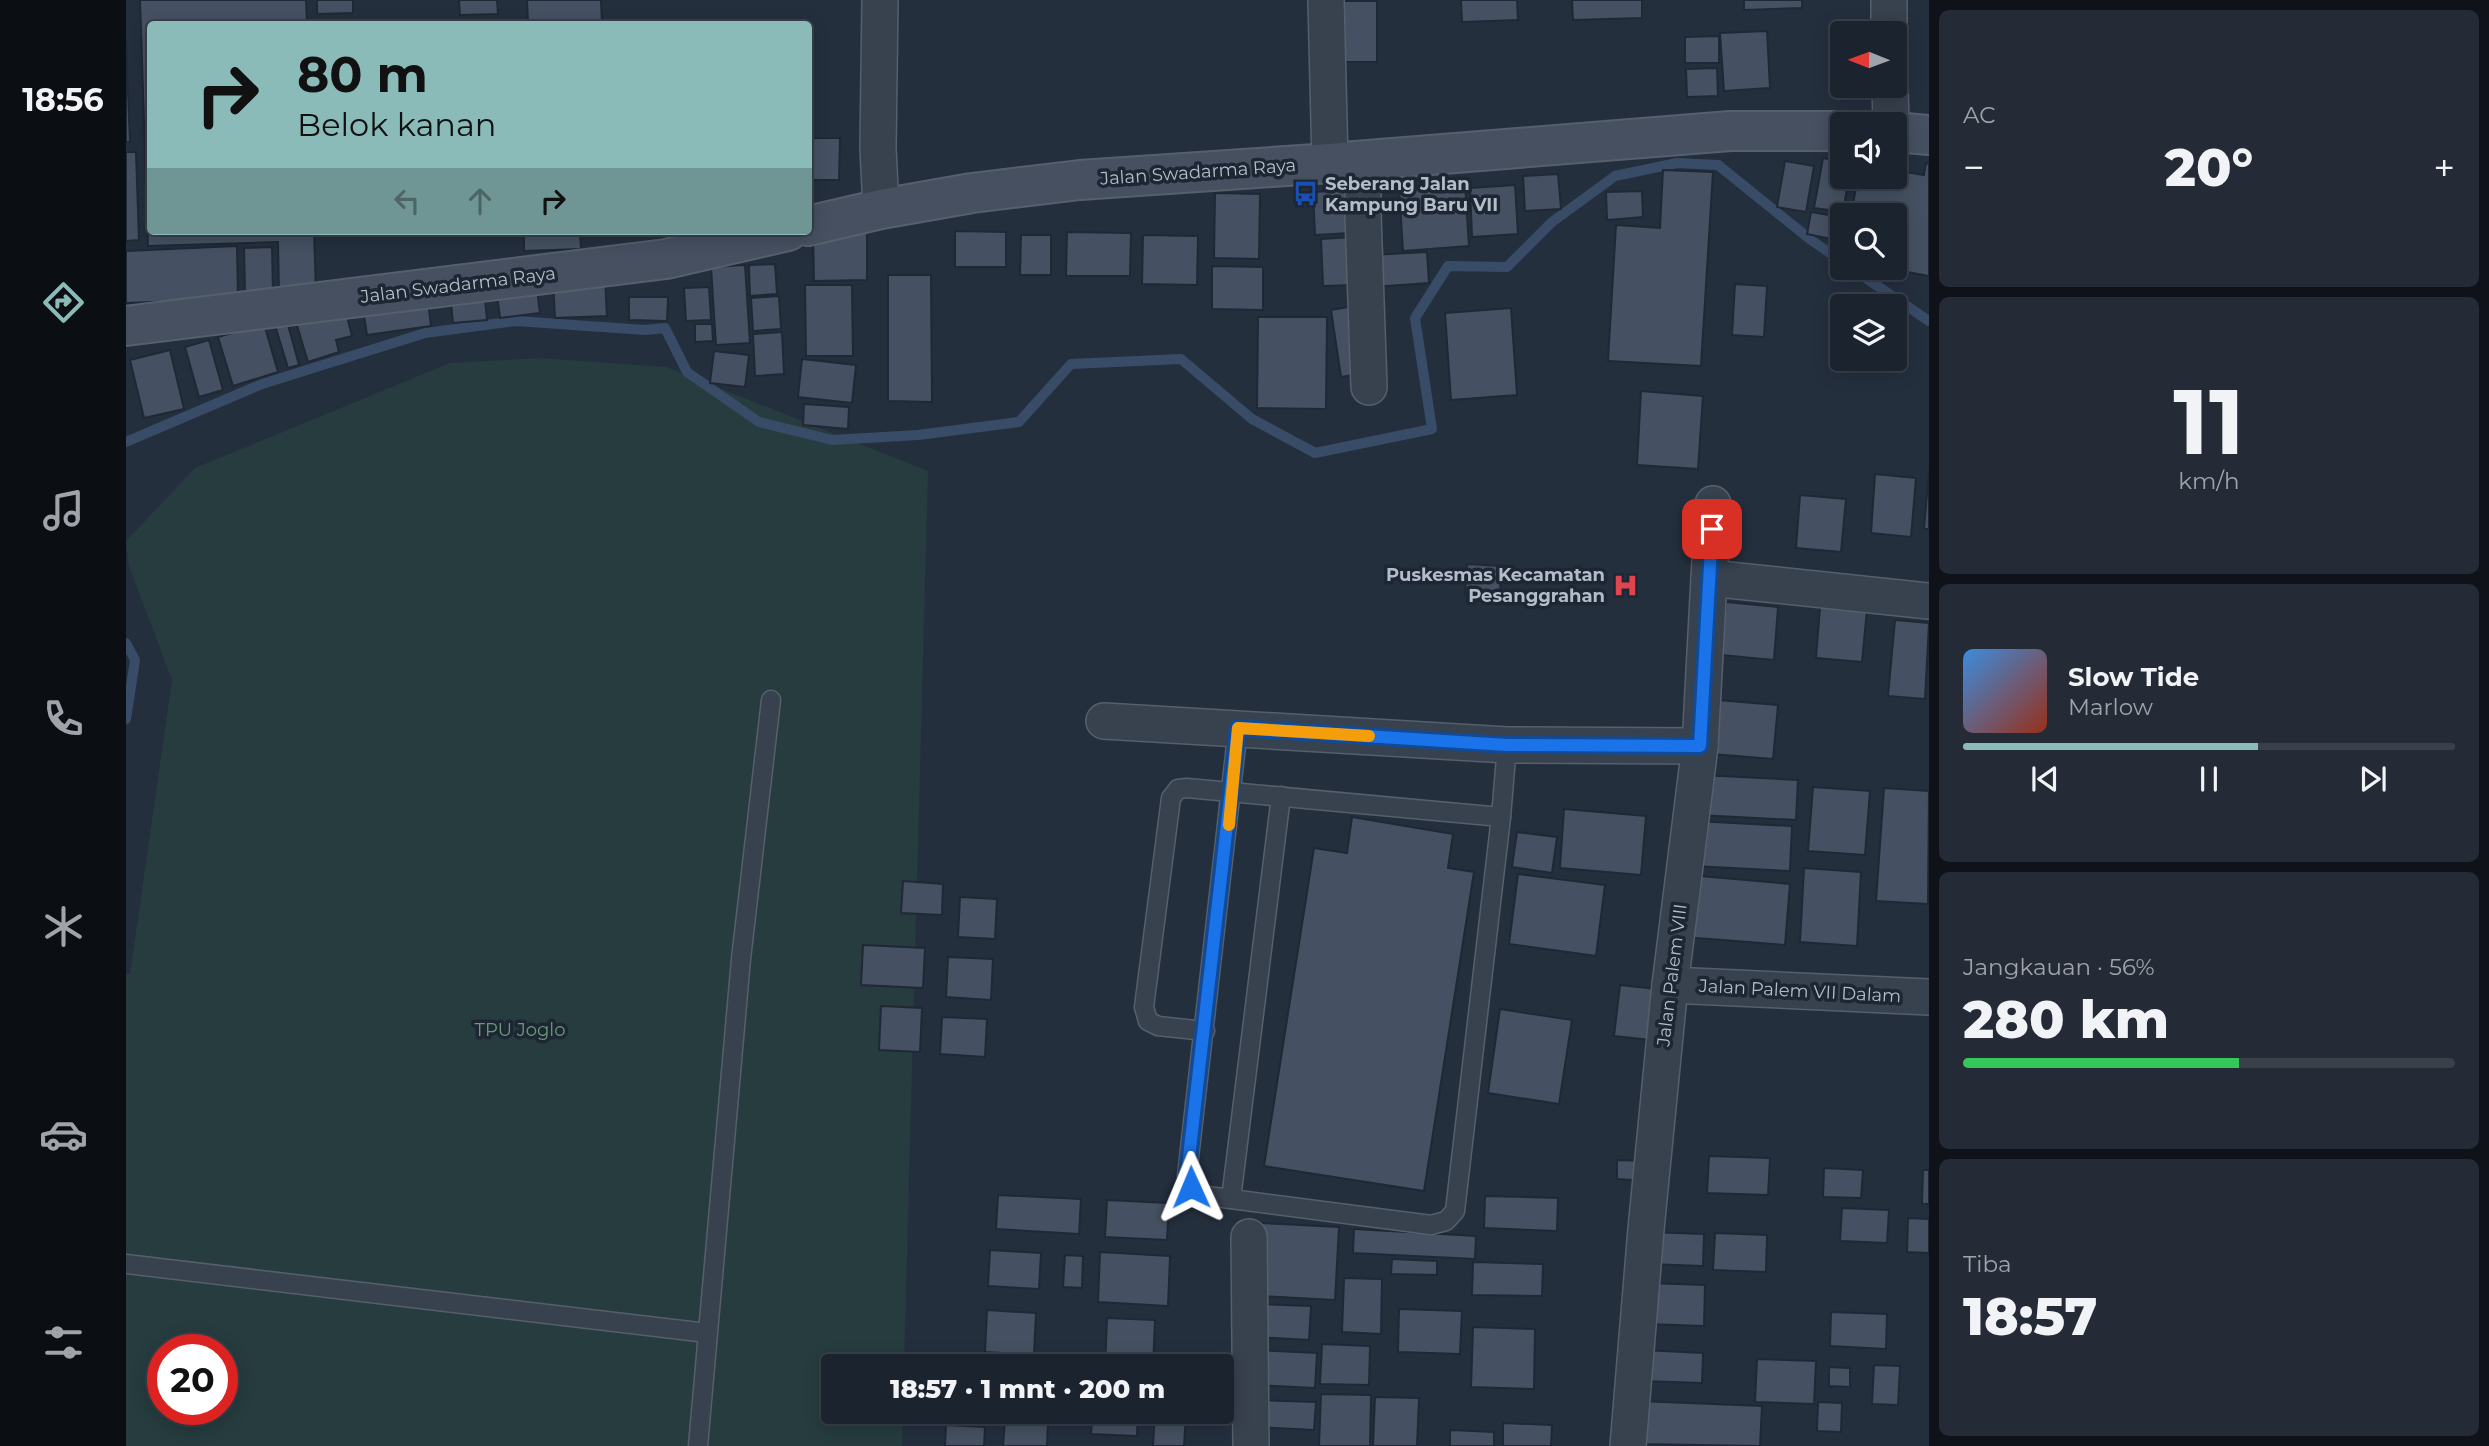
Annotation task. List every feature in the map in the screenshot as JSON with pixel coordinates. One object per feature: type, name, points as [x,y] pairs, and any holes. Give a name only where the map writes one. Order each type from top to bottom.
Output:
[{"type":"main road","name":"Jalan Swadarma Raya","points":[[812,225],[881,209],[972,193],[1080,180],[1347,162],[1730,131],[1830,131]]},
{"type":"main road","points":[[1907,133],[1929,135]]},
{"type":"main road","name":"Jalan Swadarma Raya","points":[[126,326],[666,259],[771,235]]},
{"type":"street","points":[[880,0],[878,148],[881,209]]},
{"type":"street","points":[[1326,0],[1347,162],[1363,214],[1369,387]]},
{"type":"street","points":[[1889,0],[1889,21]]},
{"type":"street","name":"Jalan Palem VIII","points":[[1628,1446],[1646,1229],[1671,985],[1700,746],[1713,504]]},
{"type":"street","points":[[1709,578],[1929,601]]},
{"type":"street","points":[[1104,721],[1507,745],[1700,746]]},
{"type":"street","name":"Jalan Palem VII Dalam","points":[[1671,985],[1929,997]]},
{"type":"street","points":[[1250,1237],[1251,1446]]},
{"type":"lane","points":[[698,1446],[741,959],[771,700]]},
{"type":"lane","points":[[1238,728],[1187,1175],[1191,1187],[1200,1195],[1431,1225],[1446,1221],[1455,1211],[1507,745]]},
{"type":"lane","points":[[1205,1031],[1158,1026],[1148,1021],[1144,1007],[1171,798],[1178,789],[1501,817]]},
{"type":"lane","points":[[1231,1199],[1281,796]]},
{"type":"lane","points":[[126,1264],[707,1333]]},
{"type":"green space","name":"TPU Joglo","points":[[540,358],[666,367],[928,471],[904,1354],[821,1354],[821,1424],[903,1424],[902,1446],[126,1446],[126,974],[130,974],[172,680],[129,566],[126,541],[195,468],[450,363]]},
{"type":"building","points":[[140,0],[306,0],[307,21],[147,21],[147,215]]},
{"type":"building","points":[[317,0],[353,0],[353,13],[317,14]]},
{"type":"building","points":[[459,0],[497,0],[498,14],[460,15]]},
{"type":"building","points":[[527,0],[601,0],[602,21],[528,21]]},
{"type":"building","points":[[1461,0],[1517,0],[1518,20],[1462,22]]},
{"type":"building","points":[[1572,0],[1642,0],[1642,18],[1573,20]]},
{"type":"building","points":[[1744,0],[1802,0],[1802,8],[1744,10]]},
{"type":"building","points":[[1336,1],[1377,1],[1377,62],[1336,62]]},
{"type":"building","points":[[1767,31],[1770,88],[1724,91],[1720,33]]},
{"type":"building","points":[[1719,36],[1719,63],[1685,63],[1685,37]]},
{"type":"building","points":[[126,40],[130,142],[126,142]]},
{"type":"building","points":[[1717,68],[1718,96],[1687,97],[1686,69]]},
{"type":"building","points":[[812,138],[840,138],[839,180],[812,180]]},
{"type":"building","points":[[126,152],[136,152],[139,240],[126,241]]},
{"type":"building","points":[[1823,158],[1830,159],[1830,189],[1847,189],[1845,203],[1830,203],[1830,210],[1814,208]]},
{"type":"building","points":[[1785,161],[1814,166],[1806,212],[1777,207]]},
{"type":"building","points":[[1926,163],[1929,164],[1929,276],[1907,272],[1907,203],[1853,203],[1856,189],[1907,189],[1907,172],[1924,175]]},
{"type":"building","points":[[1663,170],[1713,172],[1701,366],[1608,361],[1616,225],[1660,228]]},
{"type":"building","points":[[1558,174],[1561,209],[1525,211],[1523,176]]},
{"type":"building","points":[[1465,184],[1469,246],[1403,251],[1399,188]]},
{"type":"building","points":[[1515,185],[1518,234],[1472,237],[1470,188]]},
{"type":"building","points":[[1349,190],[1351,233],[1315,235],[1313,192]]},
{"type":"building","points":[[1642,191],[1643,217],[1607,220],[1606,192]]},
{"type":"building","points":[[1215,193],[1260,194],[1259,259],[1214,258]]},
{"type":"building","points":[[1811,212],[1830,215],[1830,239],[1807,234]]},
{"type":"building","points":[[955,231],[1006,232],[1006,267],[955,267]]},
{"type":"building","points":[[867,232],[867,280],[814,281],[813,233]]},
{"type":"building","points":[[1067,232],[1131,233],[1130,276],[1066,276]]},
{"type":"building","points":[[148,235],[314,235],[316,294],[279,295],[278,242],[148,246]]},
{"type":"building","points":[[524,235],[580,235],[581,249],[524,251]]},
{"type":"building","points":[[1021,235],[1051,235],[1051,275],[1020,275]]},
{"type":"building","points":[[1143,235],[1198,236],[1197,285],[1142,284]]},
{"type":"building","points":[[1353,237],[1355,285],[1323,286],[1321,239]]},
{"type":"building","points":[[237,246],[238,299],[126,303],[126,251]]},
{"type":"building","points":[[272,247],[273,292],[245,293],[244,248]]},
{"type":"building","points":[[1427,252],[1429,283],[1373,287],[1371,255]]},
{"type":"building","points":[[775,264],[777,294],[750,296],[749,265]]},
{"type":"building","points":[[745,265],[750,343],[716,345],[711,267]]},
{"type":"building","points":[[1212,266],[1263,267],[1263,310],[1212,309]]},
{"type":"building","points":[[888,275],[931,275],[932,402],[888,401]]},
{"type":"building","points":[[605,278],[607,316],[555,318],[553,280]]},
{"type":"building","points":[[536,282],[540,313],[500,318],[496,287]]},
{"type":"building","points":[[1735,284],[1767,286],[1764,337],[1732,335]]},
{"type":"building","points":[[805,285],[852,285],[853,356],[806,356]]},
{"type":"building","points":[[709,287],[711,320],[686,321],[684,288]]},
{"type":"building","points":[[484,289],[487,320],[453,323],[450,292]]},
{"type":"building","points":[[427,294],[431,326],[367,335],[362,303]]},
{"type":"building","points":[[779,296],[781,329],[753,331],[751,298]]},
{"type":"building","points":[[629,297],[668,297],[667,321],[629,320]]},
{"type":"building","points":[[1354,306],[1365,373],[1341,377],[1331,310]]},
{"type":"building","points":[[1511,308],[1517,395],[1451,400],[1445,313]]},
{"type":"building","points":[[345,309],[352,336],[336,340],[339,352],[308,362],[295,319]]},
{"type":"building","points":[[1258,317],[1327,317],[1326,409],[1257,408]]},
{"type":"building","points":[[287,321],[299,365],[288,368],[275,325]]},
{"type":"building","points":[[264,324],[278,372],[233,386],[218,337]]},
{"type":"building","points":[[695,324],[712,324],[713,341],[695,342]]},
{"type":"building","points":[[782,332],[784,374],[755,376],[753,334]]},
{"type":"building","points":[[209,340],[223,390],[199,397],[185,347]]},
{"type":"building","points":[[170,350],[184,409],[144,418],[130,360]]},
{"type":"building","points":[[714,351],[749,355],[745,387],[710,383]]},
{"type":"building","points":[[802,359],[856,365],[852,403],[798,397]]},
{"type":"building","points":[[1641,391],[1703,396],[1698,469],[1637,465]]},
{"type":"building","points":[[804,404],[849,407],[848,429],[803,425]]},
{"type":"building","points":[[1929,471],[1929,529],[1924,529]]},
{"type":"building","points":[[1875,474],[1916,478],[1911,537],[1871,533]]},
{"type":"building","points":[[1800,495],[1846,499],[1841,552],[1796,548]]},
{"type":"building","points":[[1467,564],[1501,566],[1500,597],[1465,595]]},
{"type":"building","points":[[1821,595],[1868,599],[1862,662],[1816,658]]},
{"type":"building","points":[[1726,602],[1778,607],[1774,660],[1721,655]]},
{"type":"building","points":[[1895,620],[1929,623],[1925,699],[1888,696]]},
{"type":"building","points":[[1717,700],[1778,705],[1773,759],[1712,754]]},
{"type":"building","points":[[1700,775],[1798,780],[1796,820],[1698,815]]},
{"type":"building","points":[[1813,787],[1870,791],[1865,855],[1808,851]]},
{"type":"building","points":[[1884,788],[1929,791],[1928,904],[1876,901]]},
{"type":"building","points":[[1564,809],[1646,816],[1641,875],[1560,868]]},
{"type":"building","points":[[1352,817],[1453,834],[1448,868],[1474,872],[1424,1191],[1264,1166],[1314,848],[1347,853]]},
{"type":"building","points":[[1695,821],[1792,826],[1790,871],[1693,866]]},
{"type":"building","points":[[1517,832],[1557,837],[1552,873],[1512,867]]},
{"type":"building","points":[[1804,868],[1861,872],[1857,946],[1800,942]]},
{"type":"building","points":[[1518,874],[1605,885],[1596,956],[1509,944]]},
{"type":"building","points":[[1689,875],[1790,884],[1785,945],[1684,937]]},
{"type":"building","points":[[903,881],[943,884],[942,915],[901,913]]},
{"type":"building","points":[[960,897],[997,899],[995,939],[958,937]]},
{"type":"building","points":[[863,945],[925,948],[923,988],[861,985]]},
{"type":"building","points":[[948,957],[993,959],[991,1000],[946,997]]},
{"type":"building","points":[[1620,985],[1666,990],[1660,1041],[1614,1036]]},
{"type":"building","points":[[881,1006],[922,1008],[920,1052],[879,1050]]},
{"type":"building","points":[[1500,1009],[1572,1020],[1559,1104],[1488,1093]]},
{"type":"building","points":[[942,1017],[987,1019],[985,1057],[940,1054]]},
{"type":"building","points":[[1709,1156],[1770,1158],[1768,1195],[1707,1193]]},
{"type":"building","points":[[1617,1160],[1649,1161],[1648,1181],[1617,1179]]},
{"type":"building","points":[[1824,1168],[1863,1170],[1861,1198],[1823,1197]]},
{"type":"building","points":[[1923,1170],[1929,1170],[1929,1204],[1922,1204]]},
{"type":"building","points":[[998,1195],[1081,1199],[1079,1234],[996,1229]]},
{"type":"building","points":[[1485,1196],[1558,1198],[1557,1231],[1484,1228]]},
{"type":"building","points":[[1107,1200],[1169,1203],[1167,1240],[1105,1237]]},
{"type":"building","points":[[1842,1208],[1889,1210],[1887,1243],[1840,1241]]},
{"type":"building","points":[[1908,1218],[1929,1219],[1929,1253],[1907,1252]]},
{"type":"building","points":[[1261,1223],[1339,1227],[1335,1300],[1258,1296]]},
{"type":"building","points":[[1354,1229],[1476,1236],[1475,1259],[1353,1253]]},
{"type":"building","points":[[1649,1232],[1704,1234],[1703,1266],[1648,1264]]},
{"type":"building","points":[[1715,1233],[1767,1235],[1766,1272],[1713,1270]]},
{"type":"building","points":[[990,1250],[1041,1253],[1039,1289],[988,1286]]},
{"type":"building","points":[[1100,1252],[1170,1256],[1168,1306],[1098,1302]]},
{"type":"building","points":[[1065,1255],[1083,1256],[1082,1288],[1063,1287]]},
{"type":"building","points":[[1392,1259],[1437,1261],[1437,1275],[1391,1274]]},
{"type":"building","points":[[1473,1262],[1543,1264],[1542,1296],[1472,1295]]},
{"type":"building","points":[[1344,1278],[1382,1279],[1381,1334],[1342,1332]]},
{"type":"building","points":[[1649,1283],[1705,1285],[1704,1326],[1647,1324]]},
{"type":"building","points":[[1256,1304],[1311,1306],[1309,1340],[1254,1337]]},
{"type":"building","points":[[1399,1309],[1462,1311],[1460,1354],[1398,1352]]},
{"type":"building","points":[[987,1310],[1036,1313],[1034,1354],[985,1352]]},
{"type":"building","points":[[1831,1312],[1887,1314],[1886,1349],[1830,1346]]},
{"type":"building","points":[[1107,1318],[1155,1320],[1154,1354],[1106,1354]]},
{"type":"building","points":[[1473,1327],[1535,1329],[1534,1389],[1471,1387]]},
{"type":"building","points":[[1322,1344],[1370,1346],[1369,1385],[1320,1384]]},
{"type":"building","points":[[1257,1350],[1317,1353],[1315,1388],[1255,1385]]},
{"type":"building","points":[[1643,1350],[1703,1353],[1702,1383],[1642,1381]]},
{"type":"building","points":[[1757,1359],[1816,1361],[1814,1404],[1755,1402]]},
{"type":"building","points":[[1874,1365],[1900,1366],[1898,1405],[1872,1404]]},
{"type":"building","points":[[1829,1367],[1850,1368],[1850,1387],[1829,1386]]},
{"type":"building","points":[[1321,1394],[1371,1395],[1370,1446],[1319,1446]]},
{"type":"building","points":[[1375,1397],[1419,1398],[1417,1446],[1373,1446]]},
{"type":"building","points":[[1257,1400],[1316,1402],[1314,1430],[1255,1427]]},
{"type":"building","points":[[1639,1401],[1762,1406],[1760,1446],[1638,1444]]},
{"type":"building","points":[[1818,1402],[1842,1403],[1841,1432],[1817,1431]]},
{"type":"building","points":[[1503,1423],[1552,1425],[1551,1446],[1503,1446]]},
{"type":"building","points":[[1005,1424],[1048,1424],[1047,1446],[1003,1446]]},
{"type":"building","points":[[1092,1424],[1138,1424],[1137,1436],[1091,1434]]},
{"type":"building","points":[[1154,1424],[1185,1424],[1184,1446],[1153,1446]]},
{"type":"building","points":[[946,1425],[985,1427],[984,1446],[945,1446]]},
{"type":"building","points":[[1450,1430],[1494,1432],[1494,1446],[1450,1446]]},
{"type":"waterway","points":[[126,442],[262,384],[425,333],[516,321],[645,330],[665,328],[687,372],[759,422],[832,440],[918,435],[1019,422],[1071,364],[1181,359],[1252,419],[1315,453],[1432,429],[1415,318],[1448,266],[1507,267],[1552,222],[1615,176],[1677,163],[1718,165],[1830,253]]},
{"type":"waterway","points":[[1869,280],[1929,321]]},
{"type":"waterway","points":[[126,643],[135,660],[126,719]]},
{"type":"slow traffic","points":[[1229,825],[1238,728],[1369,736]]},
{"type":"place","name":"Seberang Jalan Kampung Baru VII","points":[[1305,194]]},
{"type":"place","name":"Puskesmas Kecamatan Pesanggrahan","points":[[1625,585]]},
{"type":"route","points":[[1191,1187],[1187,1175],[1238,728],[1507,745],[1700,746],[1712,529]]}]
